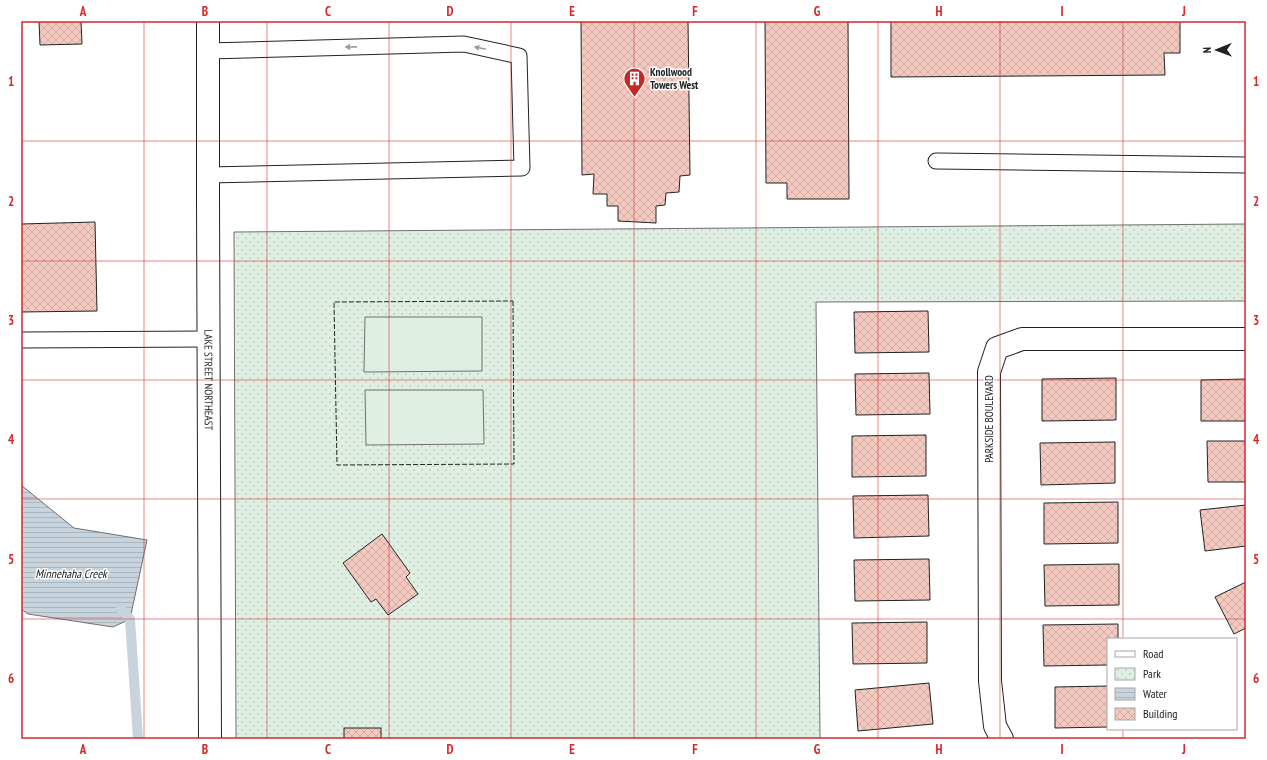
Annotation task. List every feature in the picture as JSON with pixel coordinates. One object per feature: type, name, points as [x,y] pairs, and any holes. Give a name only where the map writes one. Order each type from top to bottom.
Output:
[{"type":"street","name":"LAKE STREET NORTHEAST","points":[[208,21],[210,739]]},
{"type":"street","name":"PARKSIDE BOULEVARD","points":[[1002,739],[995,726],[990,681],[989,372],[997,348],[1022,339],[1246,339]]},
{"type":"lane","points":[[208,51],[464,44],[518,56],[522,168],[208,175]]},
{"type":"lane","points":[[936,160],[1246,165]]},
{"type":"lane","points":[[21,340],[208,339]]},
{"type":"green space","points":[[1246,224],[1246,301],[816,302],[820,739],[236,739],[234,232]]},
{"type":"green space","points":[[365,317],[482,317],[482,371],[364,372]]},
{"type":"green space","points":[[365,390],[483,390],[484,444],[366,445]]},
{"type":"water","name":"Minnehaha Creek","points":[[21,485],[74,528],[147,540],[130,619],[113,627],[28,614],[21,609]]},
{"type":"building","points":[[39,21],[81,21],[82,44],[40,45]]},
{"type":"building","name":"Knollwood Towers West","points":[[581,21],[688,21],[690,175],[680,176],[679,192],[666,193],[665,205],[656,206],[656,223],[618,221],[618,206],[607,206],[607,194],[593,194],[594,174],[582,175]]},
{"type":"building","points":[[765,21],[848,21],[849,199],[787,199],[787,183],[766,183]]},
{"type":"building","points":[[891,21],[1180,21],[1180,53],[1164,53],[1165,75],[891,77]]},
{"type":"building","points":[[95,222],[97,311],[21,312],[21,224]]},
{"type":"building","points":[[928,311],[929,352],[855,353],[854,312]]},
{"type":"building","points":[[929,373],[930,414],[856,415],[855,374]]},
{"type":"building","points":[[1116,378],[1116,420],[1042,421],[1042,379]]},
{"type":"building","points":[[1246,379],[1246,421],[1201,421],[1201,380]]},
{"type":"building","points":[[926,435],[926,476],[852,477],[852,436]]},
{"type":"building","points":[[1207,441],[1246,441],[1246,482],[1208,482]]},
{"type":"building","points":[[1115,442],[1115,483],[1041,485],[1040,443]]},
{"type":"building","points":[[928,495],[929,536],[854,538],[853,496]]},
{"type":"building","points":[[1118,502],[1118,543],[1044,544],[1044,503]]},
{"type":"building","points":[[1246,505],[1246,546],[1205,551],[1200,510]]},
{"type":"building","points":[[382,534],[410,573],[406,577],[418,594],[388,615],[376,599],[371,602],[343,563]]},
{"type":"building","points":[[929,559],[930,600],[855,601],[854,560]]},
{"type":"building","points":[[1119,564],[1119,605],[1045,606],[1044,565]]},
{"type":"building","points":[[1246,582],[1246,628],[1234,634],[1215,597]]},
{"type":"building","points":[[927,622],[927,663],[853,664],[852,623]]},
{"type":"building","points":[[1118,624],[1118,638],[1107,638],[1107,665],[1044,666],[1043,625]]},
{"type":"building","points":[[929,683],[933,724],[858,731],[855,690]]},
{"type":"building","points":[[1107,686],[1107,727],[1055,728],[1055,687]]},
{"type":"building","points":[[344,728],[381,728],[381,739],[344,739]]},
{"type":"waterway","points":[[121,609],[130,619],[138,739]]},
{"type":"fence","points":[[513,301],[514,464],[337,465],[334,302],[513,301]]},
{"type":"place","name":"Knollwood Towers West","points":[[635,98]]}]
